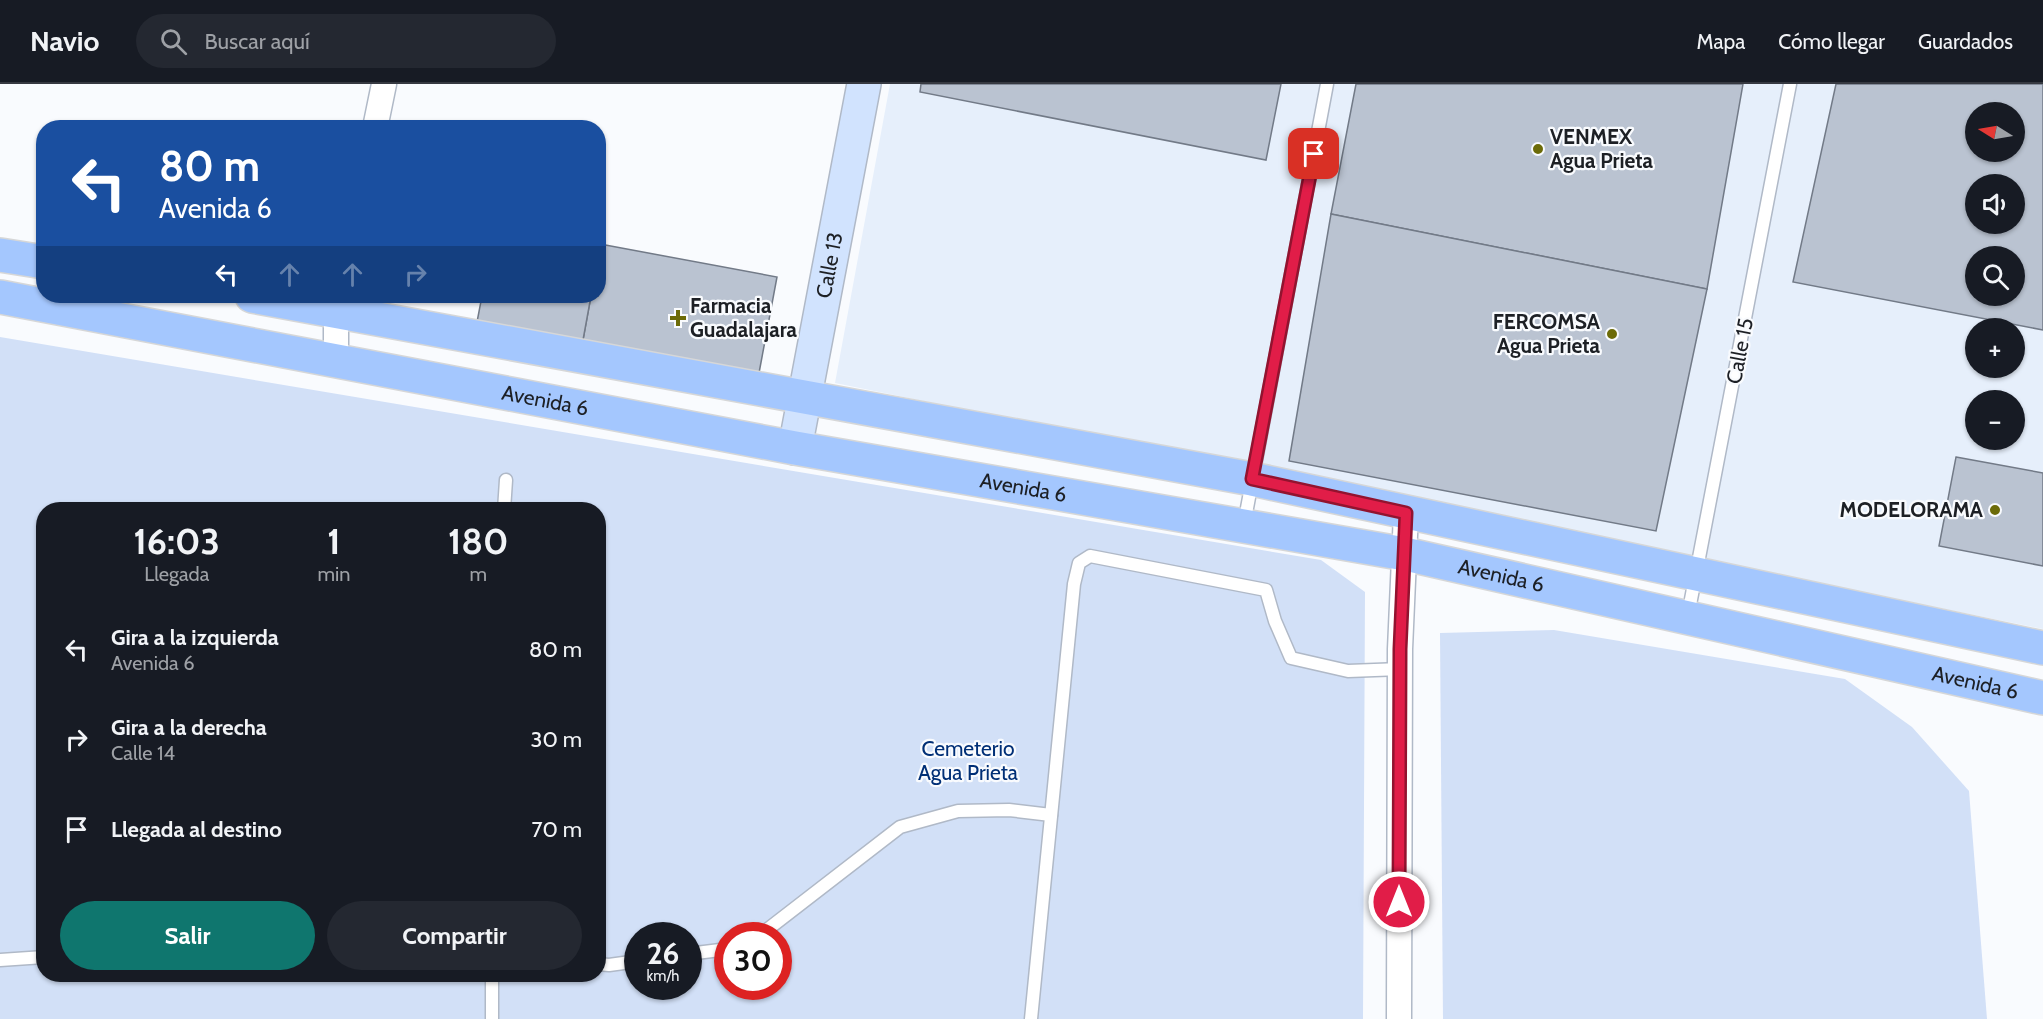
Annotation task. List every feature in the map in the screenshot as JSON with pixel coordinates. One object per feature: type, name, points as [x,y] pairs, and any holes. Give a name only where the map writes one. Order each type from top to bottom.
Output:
[{"type":"main road","points":[[0,255],[36,261]]},
{"type":"main road","name":"Avenida 6","points":[[0,297],[795,448],[1405,554],[2043,698]]},
{"type":"main road","name":"Avenida 6","points":[[342,303],[802,398],[1252,479],[2043,648]]},
{"type":"street","points":[[377,120],[384,84]]},
{"type":"street","name":"Calle 13","points":[[795,448],[802,398],[864,84]]},
{"type":"street","points":[[336,361],[337,303]]},
{"type":"street","points":[[1399,1019],[1401,669],[1406,513]]},
{"type":"lane","points":[[1244,525],[1327,84]]},
{"type":"lane","name":"Calle 15","points":[[1687,617],[1697,575],[1790,84]]},
{"type":"lane","points":[[505,502],[506,480]]},
{"type":"lane","points":[[1031,1019],[1074,584],[1079,563],[1090,556],[1266,590],[1275,621],[1291,658],[1348,671],[1401,669]]},
{"type":"lane","points":[[777,922],[900,827],[958,811],[1009,810],[1051,815]]},
{"type":"lane","points":[[0,960],[36,958]]},
{"type":"lane","points":[[606,965],[624,964]]},
{"type":"lane","points":[[492,982],[492,1019]]},
{"type":"shaded area","points":[[890,84],[2043,84],[2043,629],[835,383]]},
{"type":"green space","name":"Cemeterio Agua Prieta","points":[[0,337],[1321,560],[1365,592],[1363,1019],[0,1019]]},
{"type":"green space","points":[[1554,630],[1845,679],[1912,727],[1969,791],[1987,1019],[1443,1019],[1440,633]]},
{"type":"building","points":[[921,84],[1281,84],[1266,160],[920,92]]},
{"type":"building","name":"VENMEX Agua Prieta","points":[[1356,84],[1743,84],[1707,289],[1331,214]]},
{"type":"building","points":[[1836,84],[2043,84],[2043,330],[2025,327],[2025,318],[1980,318],[1793,282]]},
{"type":"building","points":[[1331,214],[1707,289],[1656,531],[1289,461]]},
{"type":"building","name":"Farmacia Guadalajara","points":[[606,245],[777,277],[759,373],[583,340],[590,303],[606,303]]},
{"type":"building","points":[[481,303],[590,303],[583,340],[477,322]]},
{"type":"building","name":"MODELORAMA","points":[[1956,457],[2043,473],[2043,566],[1939,546]]},
{"type":"place","name":"VENMEX Agua Prieta","points":[[1538,149]]},
{"type":"place","name":"Farmacia Guadalajara","points":[[678,318]]},
{"type":"place","name":"FERCOMSA Agua Prieta","points":[[1612,334]]},
{"type":"place","name":"MODELORAMA","points":[[1995,510]]},
{"type":"route","points":[[1314,154],[1252,479],[1406,513],[1400,649],[1399,902]]}]
